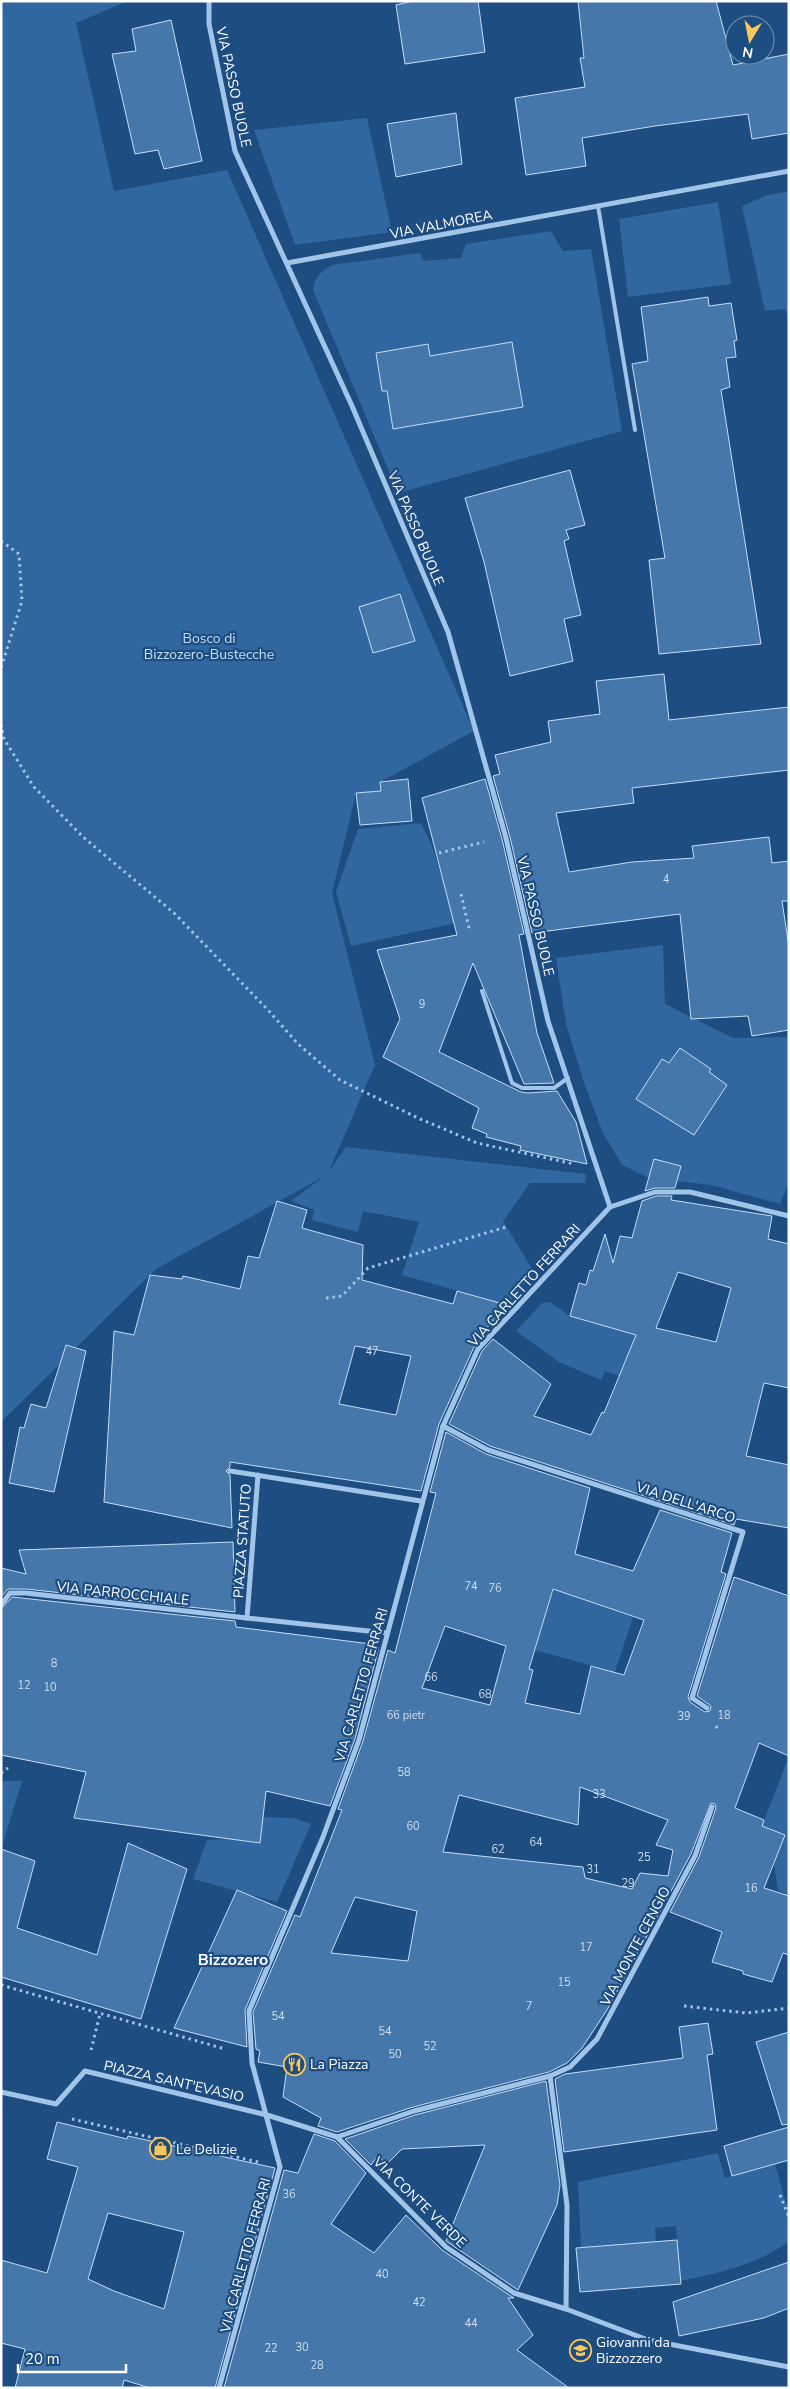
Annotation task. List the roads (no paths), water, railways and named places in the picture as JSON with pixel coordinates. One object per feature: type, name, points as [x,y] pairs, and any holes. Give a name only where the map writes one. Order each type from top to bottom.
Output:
[{"type":"street","name":"VIA PASSO BUOLE","points":[[209,1],[208,24],[235,151],[352,406],[448,632],[506,838],[548,1021],[610,1206]]},
{"type":"street","name":"VIA VALMOREA","points":[[288,264],[789,171]]},
{"type":"street","points":[[610,1206],[655,1192],[690,1192],[789,1216]]},
{"type":"street","name":"VIA CARLETTO FERRARI","points":[[220,2388],[280,2167],[252,2062],[249,2011],[323,1837],[359,1740],[402,1584],[421,1501],[443,1426],[478,1349],[610,1206]]},
{"type":"street","name":"VIA DELL'ARCO","points":[[443,1426],[488,1450],[743,1532],[692,1698],[707,1708]]},
{"type":"street","name":"PIAZZA STATUTO","points":[[230,1471],[421,1501]]},
{"type":"street","name":"PIAZZA STATUTO","points":[[258,1475],[247,1618],[387,1634]]},
{"type":"street","name":"VIA PARROCCHIALE","points":[[1,1605],[10,1593],[26,1593],[247,1618]]},
{"type":"street","name":"VIA MONTE CENGIO","points":[[337,2137],[414,2111],[550,2076],[570,2067],[597,2039],[695,1856],[712,1807]]},
{"type":"street","name":"PIAZZA SANT'EVASIO","points":[[1,2092],[56,2104],[85,2071],[267,2115]]},
{"type":"street","points":[[550,2076],[567,2205],[566,2309]]},
{"type":"street","name":"VIA CONTE VERDE","points":[[267,2115],[337,2137],[446,2247],[514,2293],[566,2309],[648,2340],[789,2366]]},
{"type":"lane","points":[[598,206],[636,430]]},
{"type":"lane","points":[[482,991],[512,1083],[522,1088],[554,1088],[568,1078]]},
{"type":"place","name":"La Piazza","points":[[294,2064]]},
{"type":"place","name":"Le Delizie","points":[[160,2149]]},
{"type":"place","name":"Giovanni da Bizzozzero","points":[[580,2350]]},
{"type":"district","name":"Bizzozero","points":[[233,1959]]},
{"type":"park label","name":"Bosco di Bizzozero-Bustecche","points":[[209,646]]}]
